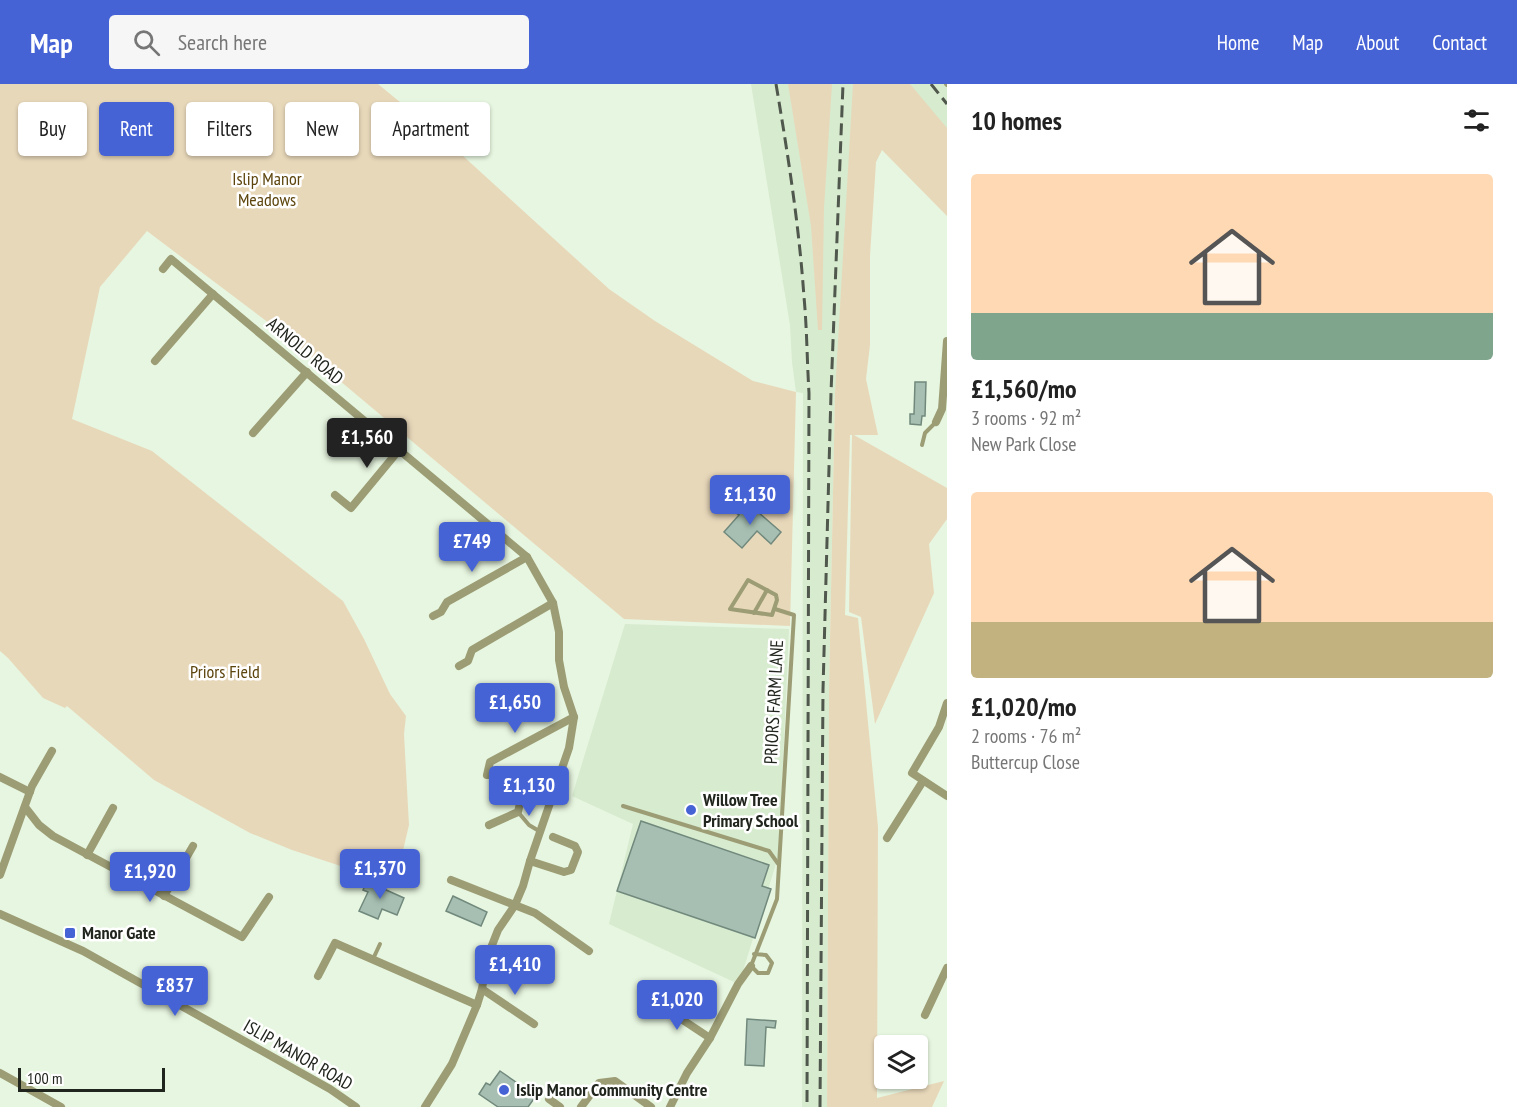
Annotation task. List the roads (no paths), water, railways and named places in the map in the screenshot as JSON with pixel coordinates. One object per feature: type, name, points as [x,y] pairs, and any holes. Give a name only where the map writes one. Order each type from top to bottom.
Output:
[{"type":"street","name":"ARNOLD ROAD","points":[[163,268],[171,260],[527,557],[553,603],[559,632],[564,687],[574,717],[569,748],[515,905],[498,930],[488,958],[483,989],[477,1005],[452,1064],[425,1107]]},
{"type":"street","points":[[155,361],[213,294]]},
{"type":"street","points":[[936,422],[942,409],[947,340]]},
{"type":"street","points":[[252,433],[307,372]]},
{"type":"street","points":[[335,495],[351,508],[399,450]]},
{"type":"street","points":[[433,616],[441,612],[447,602],[527,557]]},
{"type":"street","points":[[459,666],[468,661],[472,650],[553,603]]},
{"type":"street","points":[[947,704],[939,727],[912,773],[947,796]]},
{"type":"street","points":[[487,775],[490,762],[574,717]]},
{"type":"street","points":[[0,875],[30,792],[52,751]]},
{"type":"street","points":[[0,777],[30,792]]},
{"type":"street","points":[[887,838],[923,781]]},
{"type":"street","points":[[489,825],[518,812],[520,803],[556,785]]},
{"type":"street","points":[[25,807],[46,831],[242,937],[269,897]]},
{"type":"street","points":[[87,855],[113,808]]},
{"type":"street","points":[[530,861],[564,872],[571,870],[578,852],[575,846],[553,837]]},
{"type":"street","points":[[164,896],[192,846]]},
{"type":"street","points":[[451,880],[535,913],[589,951]]},
{"type":"street","name":"ISLIP MANOR ROAD","points":[[0,914],[83,951],[330,1089],[356,1107]]},
{"type":"street","points":[[318,976],[335,944],[477,1005]]},
{"type":"street","name":"PRIORS FARM LANE","points":[[670,1107],[738,984],[751,966]]},
{"type":"street","points":[[925,1014],[947,968]]},
{"type":"street","points":[[483,989],[534,1024]]},
{"type":"street","points":[[657,1003],[710,1038]]},
{"type":"street","points":[[0,1073],[61,1107]]},
{"type":"street","points":[[581,1107],[599,1083],[615,1081],[651,1107]]},
{"type":"street","points":[[549,1098],[560,1107]]},
{"type":"lane","points":[[922,444],[926,434],[936,422]]},
{"type":"lane","points":[[751,580],[777,597],[775,609],[769,616],[730,609],[746,581],[751,580]]},
{"type":"lane","points":[[754,613],[767,590]]},
{"type":"lane","name":"PRIORS FARM LANE","points":[[751,966],[777,899],[780,866],[794,615],[775,609]]},
{"type":"lane","points":[[623,807],[769,851],[780,866]]},
{"type":"lane","points":[[518,812],[529,825],[540,832]]},
{"type":"lane","points":[[373,960],[380,944]]},
{"type":"lane","points":[[751,966],[758,973],[768,973],[772,963],[766,955],[754,954]]},
{"type":"railway","points":[[776,84],[799,243],[809,393],[807,1107]]},
{"type":"railway","points":[[820,1107],[823,690],[831,393],[843,84]]},
{"type":"railway","points":[[931,84],[947,104]]},
{"type":"place","name":"Willow Tree Primary School","points":[[691,810]]},
{"type":"place","name":"Manor Gate","points":[[70,933]]},
{"type":"place","name":"Islip Manor Community Centre","points":[[504,1090]]},
{"type":"park label","name":"Islip Manor Meadows","points":[[267,190]]},
{"type":"park label","name":"Priors Field","points":[[225,672]]}]
